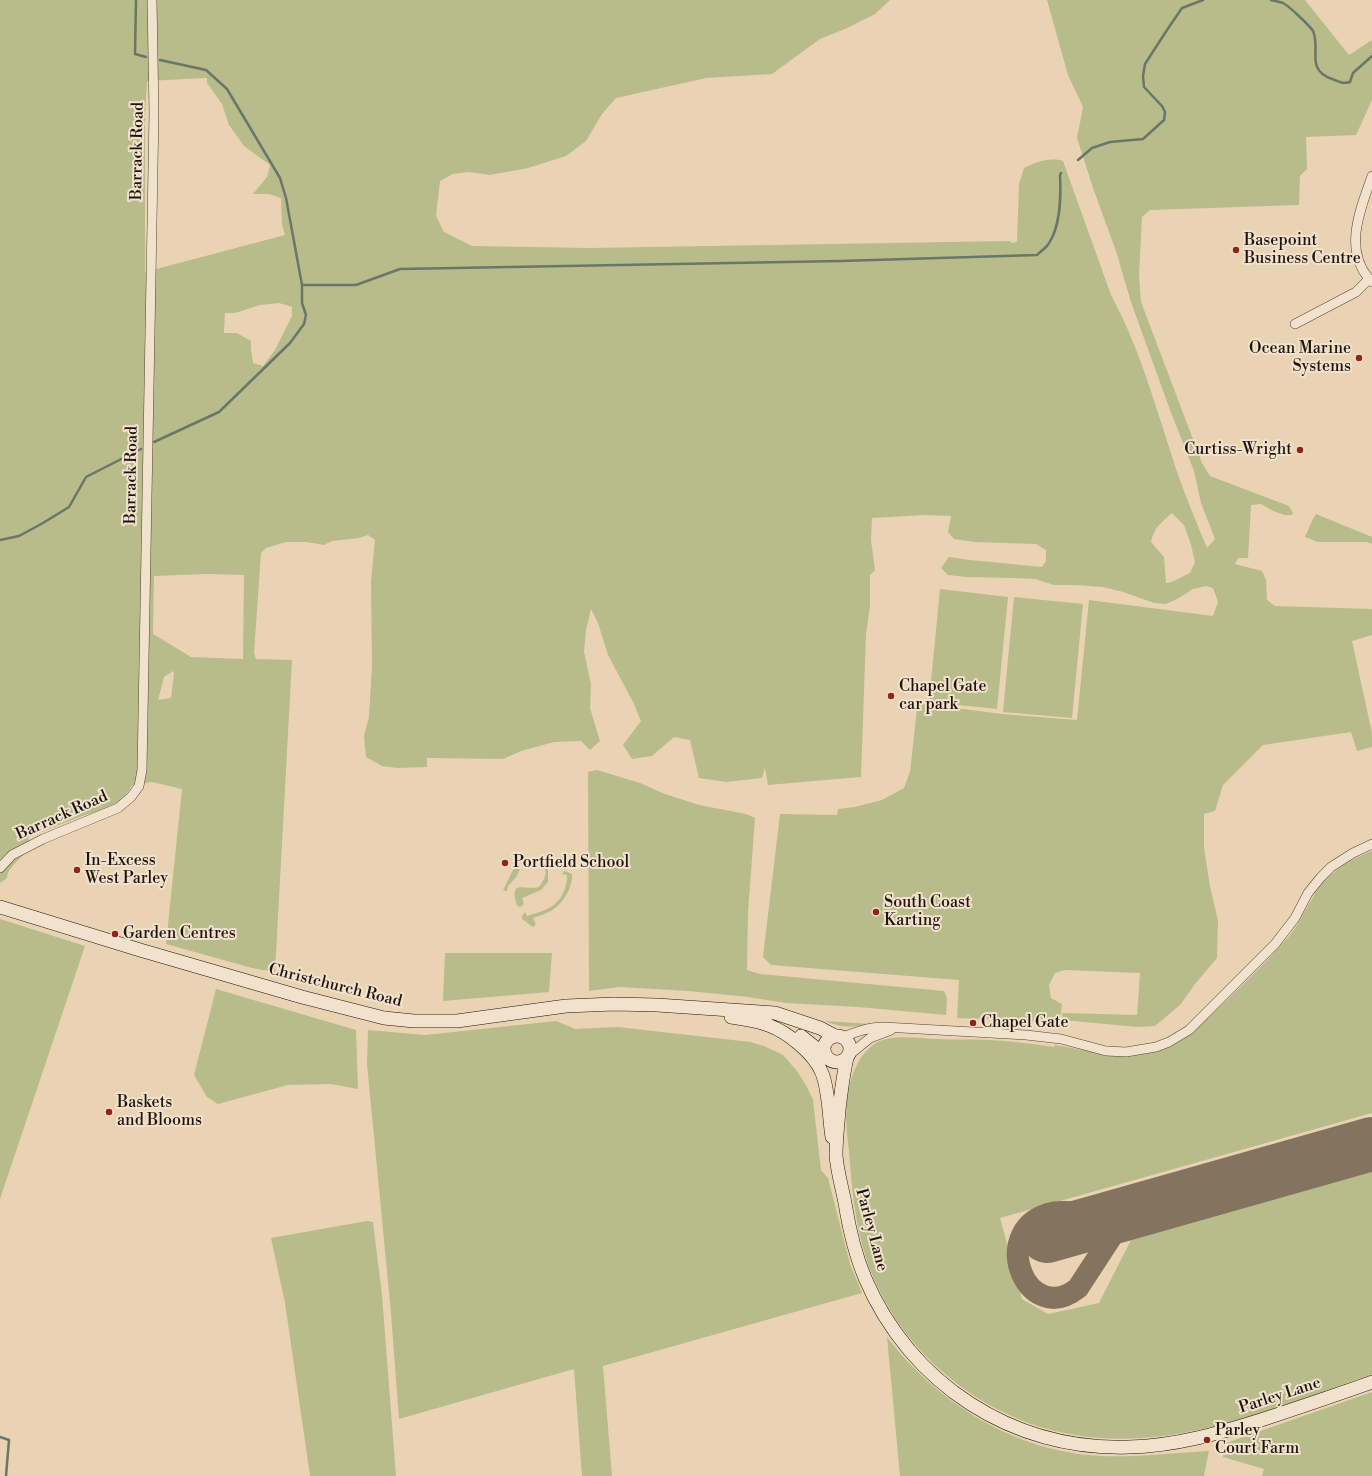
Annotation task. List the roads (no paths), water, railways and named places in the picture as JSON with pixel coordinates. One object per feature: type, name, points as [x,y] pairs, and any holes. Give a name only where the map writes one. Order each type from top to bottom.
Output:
[{"type":"main road","name":"Christchurch Road","points":[[0,907],[140,950],[302,997],[384,1018],[414,1021],[458,1021],[566,1006],[614,1004],[657,1005],[775,1013],[839,1036]]},
{"type":"main road","points":[[702,1009],[721,1016],[768,1025],[788,1036],[807,1051],[822,1072],[825,1082],[832,1140],[836,1156]]},
{"type":"main road","name":"Christchurch Road","points":[[720,1010],[776,1022],[798,1034],[827,1057]]},
{"type":"main road","points":[[839,1036],[850,1044],[851,1048],[848,1057],[844,1061],[836,1062],[827,1057],[824,1047],[828,1040],[839,1036]]},
{"type":"main road","name":"Parley Lane","points":[[827,1057],[837,1133]]},
{"type":"main road","name":"Parley Lane","points":[[848,1057],[842,1084],[836,1156],[848,1224],[864,1276],[890,1325],[919,1362],[953,1392],[994,1417],[1046,1438],[1098,1447],[1128,1447],[1158,1446],[1217,1434],[1372,1382]]},
{"type":"street","name":"Barrack Road","points":[[0,868],[12,855],[43,839],[118,808],[131,797],[139,786],[142,762],[154,121],[152,0]]},
{"type":"street","points":[[1295,324],[1356,292],[1371,280],[1358,263],[1356,252],[1356,233],[1357,218],[1372,176]]},
{"type":"street","points":[[839,1036],[875,1027],[1026,1035],[1061,1039],[1106,1051],[1126,1052],[1142,1050],[1169,1042],[1189,1030],[1275,944],[1295,918],[1308,893],[1320,877],[1331,867],[1353,853],[1372,844]]},
{"type":"street","points":[[848,1057],[870,1038],[896,1028]]},
{"type":"waterway","points":[[136,0],[135,54],[146,57]]},
{"type":"waterway","points":[[1078,160],[1092,148],[1110,142],[1143,139],[1164,120],[1165,112],[1162,106],[1144,87],[1143,76],[1145,64],[1182,8],[1203,0]]},
{"type":"waterway","points":[[1271,0],[1286,5],[1313,31],[1316,45],[1316,64],[1324,75],[1341,82],[1350,82],[1353,73],[1372,56]]},
{"type":"waterway","points":[[160,60],[206,70],[227,89],[280,178],[286,198],[302,285]]},
{"type":"waterway","points":[[154,442],[219,412],[290,343],[304,324],[306,315],[302,303],[302,285],[356,285],[400,269],[841,261],[1037,255],[1052,239],[1058,221],[1061,173]]},
{"type":"waterway","points":[[0,540],[19,536],[69,507],[86,477],[141,449]]},
{"type":"waterway","points":[[0,1437],[9,1440],[6,1476]]},
{"type":"place","name":"Basepoint Business Centre","points":[[1236,250]]},
{"type":"place","name":"Ocean Marine Systems","points":[[1359,358]]},
{"type":"place","name":"Curtiss-Wright","points":[[1300,450]]},
{"type":"place","name":"Chapel Gate car park","points":[[891,696]]},
{"type":"place","name":"Portfield School","points":[[505,863]]},
{"type":"place","name":"In-Excess West Parley","points":[[77,870]]},
{"type":"place","name":"South Coast Karting","points":[[876,912]]},
{"type":"place","name":"Garden Centres","points":[[115,934]]},
{"type":"place","name":"Chapel Gate","points":[[973,1023]]},
{"type":"place","name":"Baskets and Blooms","points":[[109,1112]]},
{"type":"place","name":"Parley Court Farm","points":[[1207,1440]]}]
